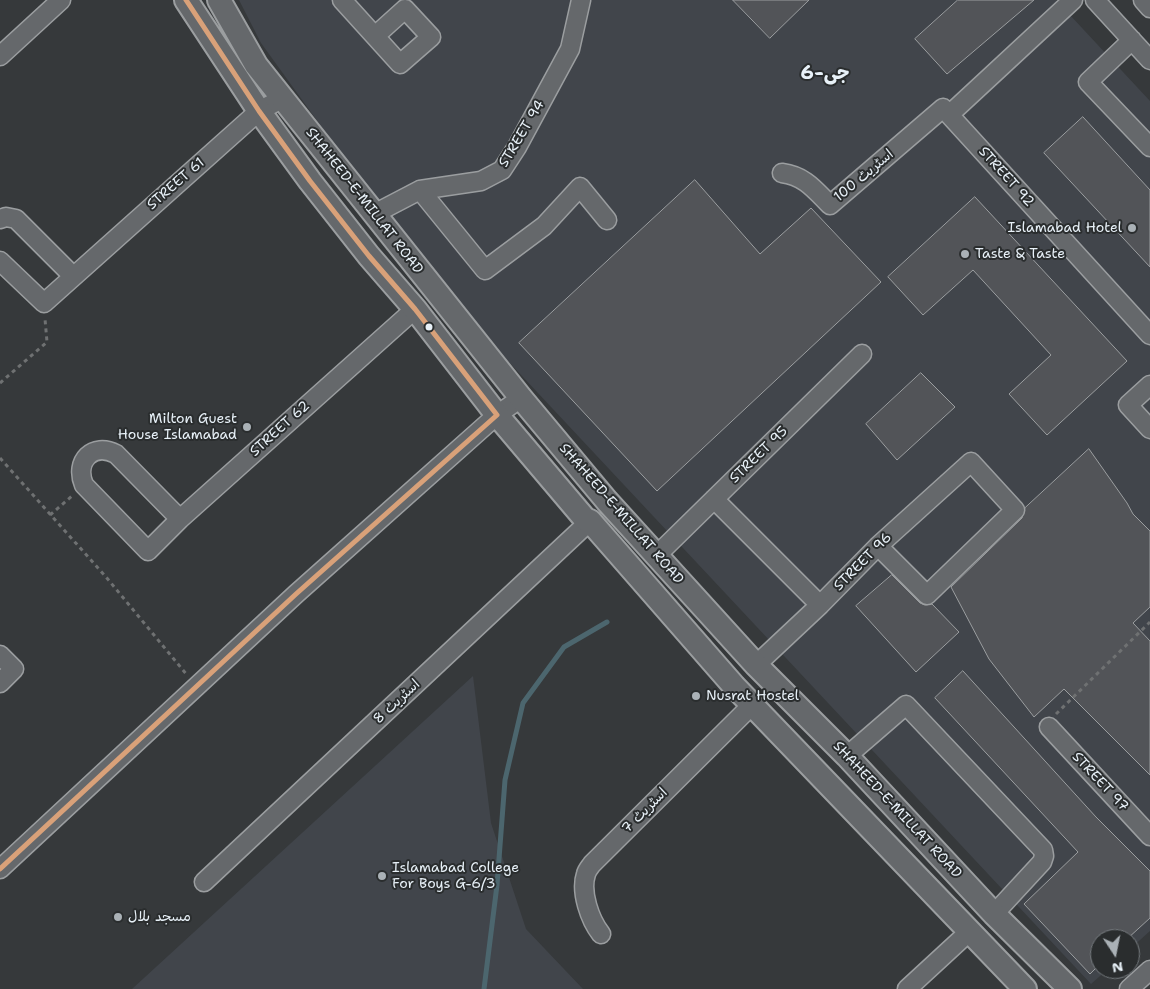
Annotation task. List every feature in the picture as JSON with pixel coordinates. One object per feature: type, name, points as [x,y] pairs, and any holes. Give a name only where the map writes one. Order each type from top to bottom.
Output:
[{"type":"main road","name":"SHAHEED-E-MILLAT ROAD","points":[[186,0],[259,111],[310,181],[497,415],[585,519],[590,521],[734,686],[1025,989]]},
{"type":"main road","name":"SHAHEED-E-MILLAT ROAD","points":[[219,0],[256,65],[521,398],[607,501],[756,665],[847,756],[994,914],[1070,989]]},
{"type":"main road","points":[[734,686],[756,665]]},
{"type":"street","points":[[0,56],[61,0]]},
{"type":"street","points":[[342,0],[375,36]]},
{"type":"street","name":"STREET 94","points":[[374,214],[420,190],[481,181],[502,170],[517,147],[570,49],[581,0]]},
{"type":"street","name":"اسٹریٹ 100","points":[[782,173],[791,174],[804,180],[830,205],[947,111],[1073,0]]},
{"type":"street","points":[[1095,0],[1150,60]]},
{"type":"street","points":[[1142,0],[1150,8]]},
{"type":"street","points":[[1132,40],[1088,82],[1150,147]]},
{"type":"street","name":"STREET 61","points":[[44,303],[259,111],[283,98]]},
{"type":"street","name":"STREET 92","points":[[947,111],[1150,335]]},
{"type":"street","points":[[420,190],[485,270],[544,226],[580,187],[607,220]]},
{"type":"street","points":[[0,219],[6,217],[16,219],[73,276]]},
{"type":"street","points":[[0,261],[44,303]]},
{"type":"street","name":"STREET 62","points":[[84,485],[148,551],[180,519],[415,310]]},
{"type":"street","name":"STREET 95","points":[[656,556],[862,354]]},
{"type":"street","points":[[1150,385],[1128,405],[1150,429]]},
{"type":"street","points":[[0,869],[296,594],[497,415],[521,398]]},
{"type":"street","points":[[84,485],[80,476],[80,467],[85,458],[95,451],[110,451],[116,454],[180,519]]},
{"type":"street","name":"STREET 96","points":[[756,665],[820,605],[878,546],[971,462],[1015,510],[927,595],[878,546]]},
{"type":"street","points":[[714,499],[820,605]]},
{"type":"street","name":"اسٹریٹ 8","points":[[204,882],[590,521]]},
{"type":"street","points":[[0,655],[14,669],[0,683]]},
{"type":"street","name":"اسٹریٹ 7","points":[[601,934],[593,924],[588,913],[585,886],[586,874],[592,864],[752,705]]},
{"type":"street","points":[[847,756],[906,705],[1043,850],[1042,862],[994,914]]},
{"type":"street","name":"STREET 97","points":[[1049,727],[1150,836]]},
{"type":"street","points":[[907,989],[970,932]]},
{"type":"street","points":[[1129,989],[1150,970]]},
{"type":"path","points":[[0,383],[47,342],[44,303]]},
{"type":"path","points":[[0,458],[106,577],[196,687]]},
{"type":"path","points":[[50,515],[84,485]]},
{"type":"path","points":[[1049,727],[1057,711],[1150,622]]},
{"type":"shaded area","points":[[239,0],[1056,0],[1150,101],[1150,931],[1140,940],[1140,929],[1090,929],[1090,979],[1097,979],[1091,984],[508,361],[370,194],[261,43]]},
{"type":"shaded area","name":"Islamabad College For Boys G-6/3","points":[[473,676],[491,823],[526,929],[583,989],[132,989]]},
{"type":"building","points":[[733,0],[809,0],[770,38]]},
{"type":"building","points":[[958,0],[1034,0],[947,74],[915,39]]},
{"type":"building","name":"Islamabad Hotel","points":[[1083,117],[1150,190],[1150,267],[1044,153]]},
{"type":"building","points":[[695,180],[760,254],[811,208],[881,282],[657,491],[519,343]]},
{"type":"building","points":[[975,197],[1127,361],[1047,435],[1009,394],[1051,355],[973,270],[923,315],[888,277]]},
{"type":"building","points":[[921,373],[955,407],[897,460],[866,424]]},
{"type":"building","points":[[1089,449],[1133,514],[1150,531],[1150,607],[1133,623],[1150,641],[1150,775],[1064,689],[1034,717],[989,659],[951,587],[1022,518],[1025,508]]},
{"type":"building","points":[[892,575],[920,603],[925,605],[932,604],[959,632],[916,672],[856,606]]},
{"type":"building","points":[[963,671],[1096,817],[1150,871],[1150,918],[1138,929],[1090,929],[1090,974],[1024,904],[1078,852],[935,698]]},
{"type":"waterway","points":[[484,989],[497,885],[505,780],[523,703],[564,647],[607,622]]},
{"type":"transit line","points":[[0,869],[296,594],[497,415],[415,309],[369,256],[310,181],[259,111],[186,0]]},
{"type":"place","name":"Islamabad Hotel","points":[[1132,228]]},
{"type":"place","name":"Taste & Taste","points":[[965,254]]},
{"type":"place","name":"Milton Guest House Islamabad","points":[[247,427]]},
{"type":"place","name":"Nusrat Hostel","points":[[696,696]]},
{"type":"place","name":"Islamabad College For Boys G-6/3","points":[[382,876]]},
{"type":"place","name":"مسجد بلال","points":[[118,917]]},
{"type":"district","name":"جی-6","points":[[825,74]]}]
